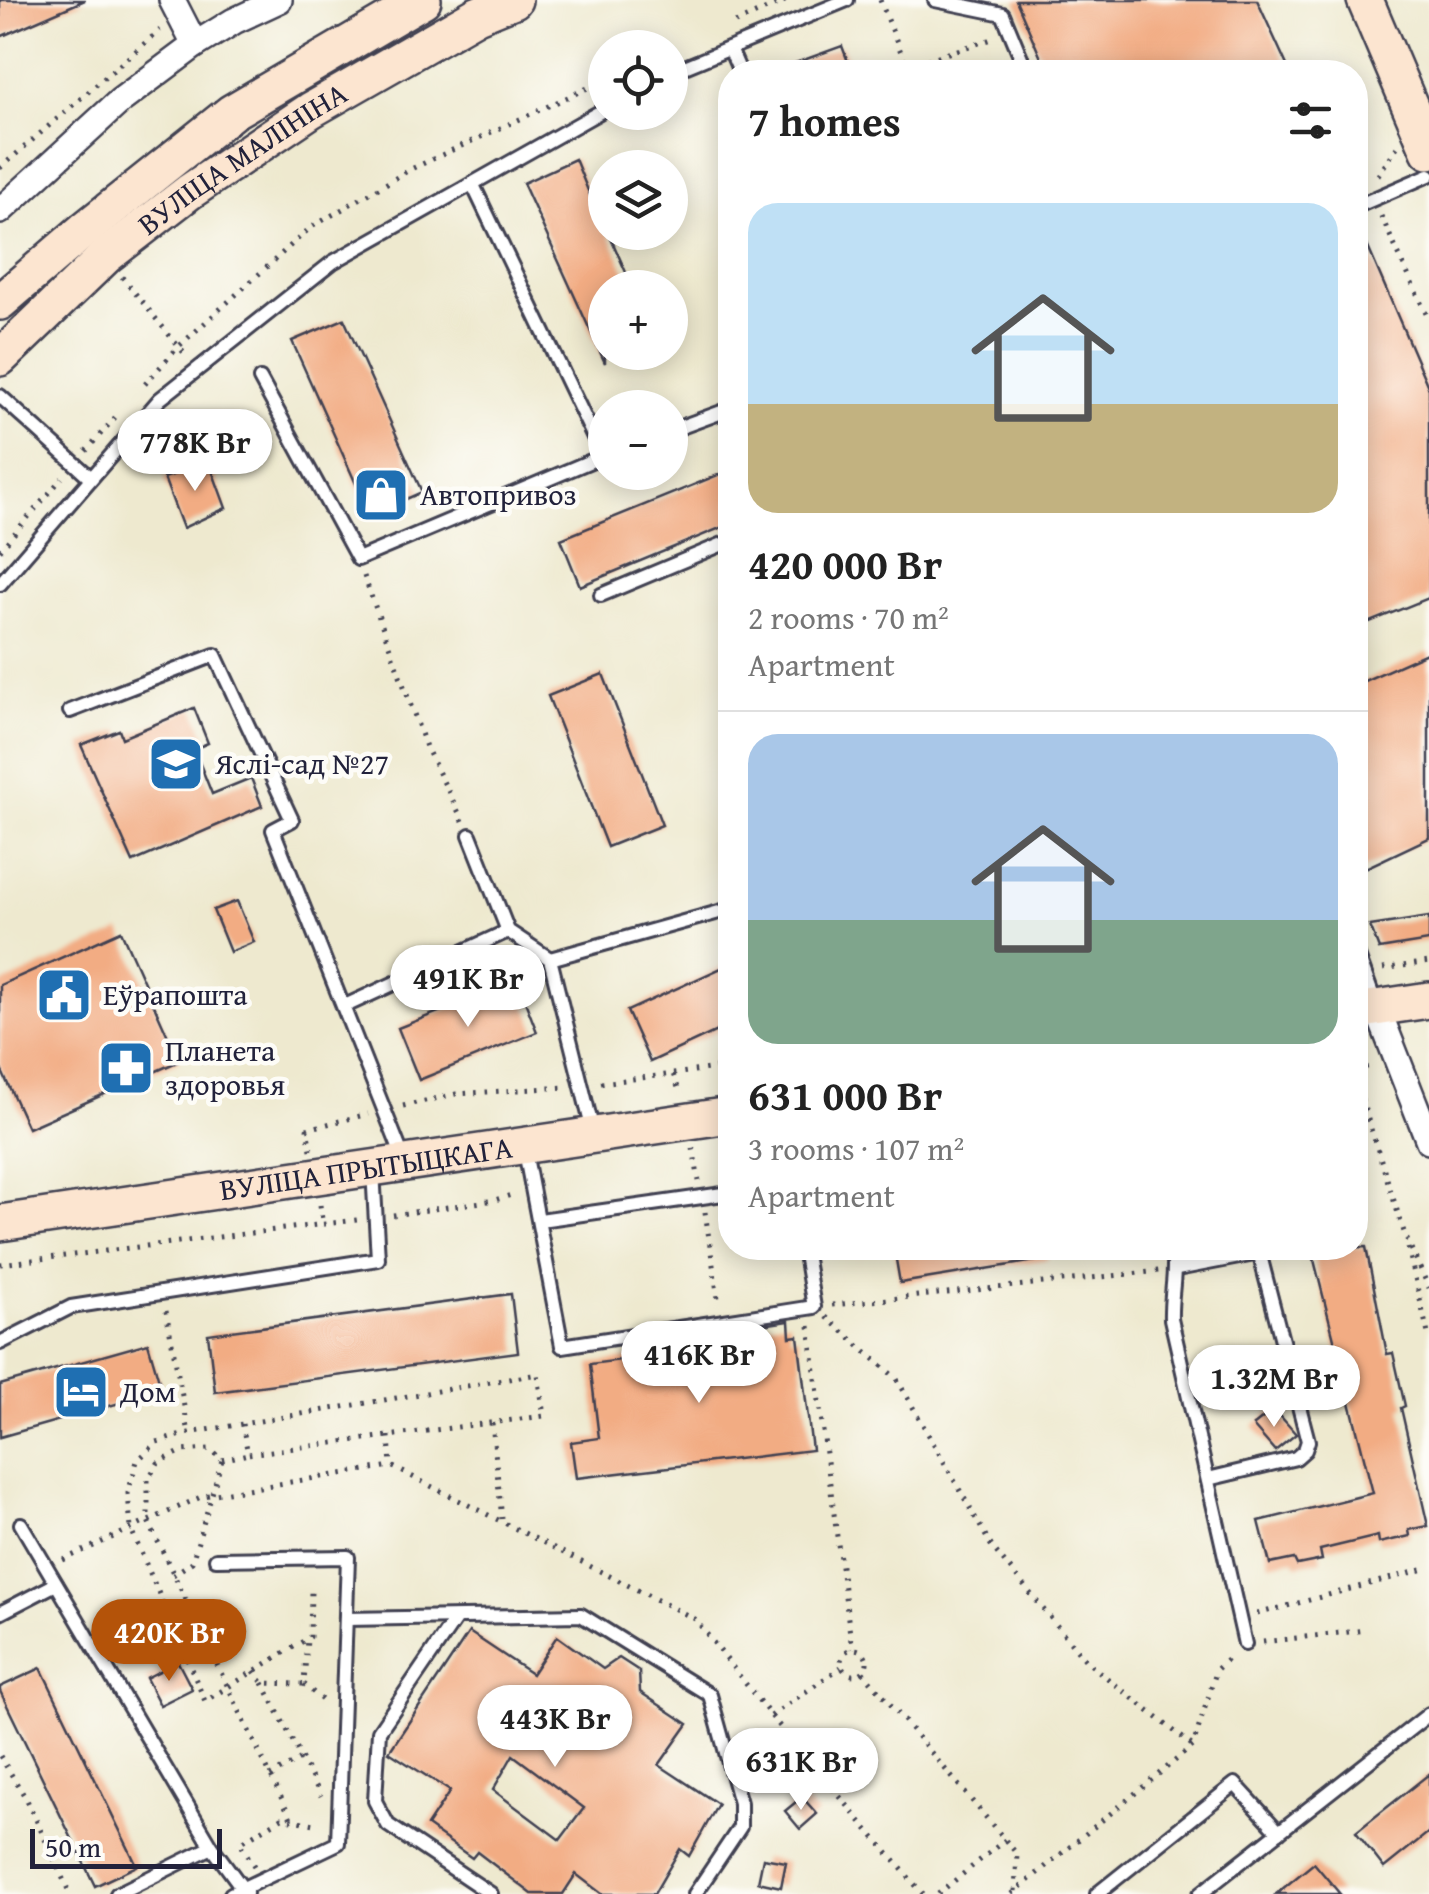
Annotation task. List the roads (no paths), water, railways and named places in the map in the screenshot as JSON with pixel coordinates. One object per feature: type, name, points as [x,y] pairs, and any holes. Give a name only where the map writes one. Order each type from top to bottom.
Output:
[{"type":"main road","name":"ВУЛІЦА МАЛІНІНА","points":[[0,302],[232,112],[423,0]]},
{"type":"main road","name":"ВУЛІЦА МАЛІНІНА","points":[[0,358],[106,256],[189,192],[310,110],[478,16],[514,0]]},
{"type":"main road","points":[[1365,0],[1415,146]]},
{"type":"main road","points":[[1368,1010],[1429,1000]]},
{"type":"main road","name":"ВУЛІЦА ПРЫТЫЦКАГА","points":[[0,1223],[718,1117]]},
{"type":"street","points":[[172,0],[195,45]]},
{"type":"street","points":[[0,211],[120,101],[195,45],[279,0]]},
{"type":"street","points":[[1368,1014],[1429,1141]]},
{"type":"lane","points":[[688,66],[847,0]]},
{"type":"lane","points":[[935,0],[1002,14],[1021,60]]},
{"type":"lane","points":[[730,49],[735,60]]},
{"type":"lane","points":[[0,584],[160,398],[333,262],[588,119]]},
{"type":"lane","points":[[1368,202],[1429,175]]},
{"type":"lane","points":[[473,185],[588,422]]},
{"type":"lane","points":[[260,379],[358,559],[588,462]]},
{"type":"lane","points":[[0,396],[91,478]]},
{"type":"lane","points":[[688,424],[718,413]]},
{"type":"lane","points":[[600,595],[718,546]]},
{"type":"lane","points":[[0,1343],[70,1307],[378,1260],[376,1218],[389,1165],[345,1006],[273,830],[292,820],[215,655],[70,711]]},
{"type":"lane","points":[[470,835],[508,930],[550,959],[593,1133]]},
{"type":"lane","points":[[550,959],[718,913]]},
{"type":"lane","points":[[345,1006],[508,930]]},
{"type":"lane","points":[[524,1144],[562,1346],[810,1308],[805,1260]]},
{"type":"lane","points":[[540,1220],[718,1194]]},
{"type":"lane","points":[[1175,1260],[1177,1269],[1170,1290],[1171,1319],[1246,1644]]},
{"type":"lane","points":[[1177,1269],[1216,1260]]},
{"type":"lane","points":[[1208,1479],[1296,1458],[1308,1441],[1262,1260]]},
{"type":"lane","points":[[21,1524],[240,1892],[338,1843],[348,1556],[216,1559]]},
{"type":"lane","points":[[0,1613],[56,1584]]},
{"type":"lane","points":[[346,1619],[582,1616],[710,1695],[740,1803],[740,1827],[696,1894]]},
{"type":"lane","points":[[456,1618],[379,1731],[375,1800],[388,1824],[490,1894]]},
{"type":"lane","points":[[1200,1894],[1429,1714]]},
{"type":"lane","points":[[1097,1894],[1235,1784],[1279,1832]]},
{"type":"lane","points":[[117,1894],[212,1847]]},
{"type":"place","name":"Автопривоз","points":[[381,495]]},
{"type":"place","name":"Яслі-сад №27","points":[[176,764]]},
{"type":"place","name":"Еўрапошта","points":[[64,995]]},
{"type":"place","name":"Планета здоровья","points":[[126,1068]]},
{"type":"place","name":"Дом","points":[[81,1392]]}]
